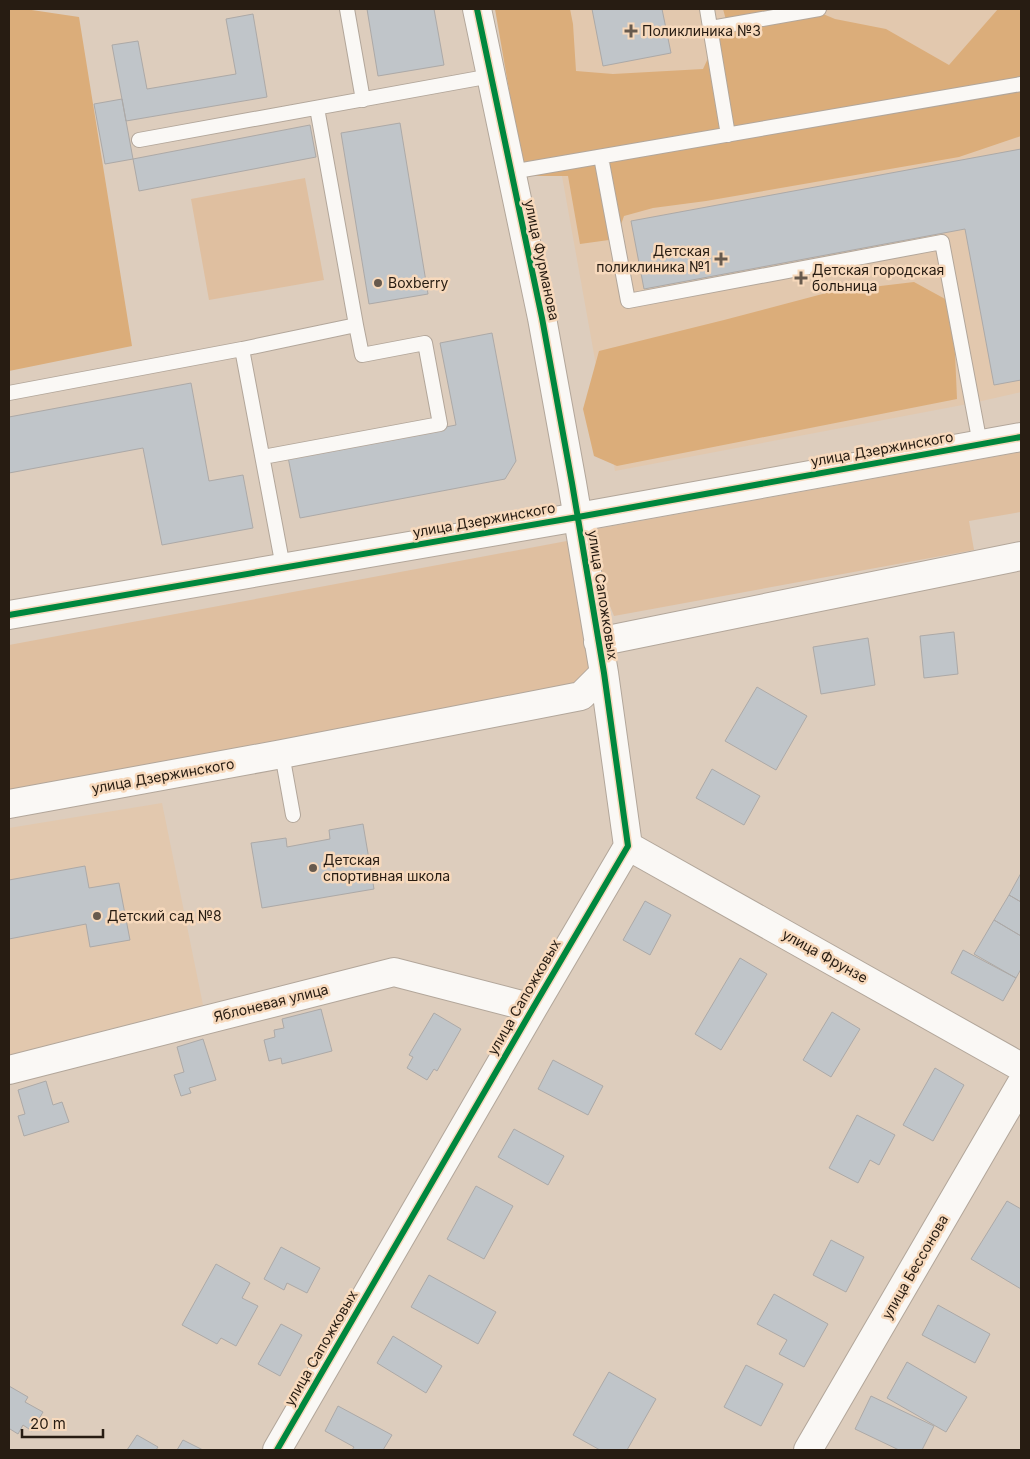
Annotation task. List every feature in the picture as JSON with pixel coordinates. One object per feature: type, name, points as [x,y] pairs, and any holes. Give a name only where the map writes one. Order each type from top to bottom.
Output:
[{"type":"street","name":"улица Фурманова","points":[[477,9],[542,318],[578,517]]},
{"type":"street","name":"улица Дзержинского","points":[[9,616],[578,517],[1021,437]]},
{"type":"street","name":"улица Сапожковых","points":[[277,1450],[532,1008],[628,846],[604,673],[578,517]]},
{"type":"street","points":[[598,642],[1021,556]]},
{"type":"street","name":"улица Дзержинского","points":[[9,804],[282,754],[581,696],[604,673]]},
{"type":"street","name":"улица Фрунзе","points":[[628,846],[1021,1066]]},
{"type":"street","name":"Яблоневая улица","points":[[9,1070],[394,972],[532,1008]]},
{"type":"street","name":"улица Бессонова","points":[[808,1450],[1021,1084]]},
{"type":"lane","points":[[347,9],[363,100]]},
{"type":"lane","points":[[708,9],[728,135]]},
{"type":"lane","points":[[711,28],[819,9]]},
{"type":"lane","points":[[139,140],[491,76]]},
{"type":"lane","points":[[511,172],[1021,84]]},
{"type":"lane","points":[[262,457],[440,424],[425,343],[362,355],[318,108]]},
{"type":"lane","points":[[601,157],[628,301],[942,242],[980,444]]},
{"type":"lane","points":[[9,393],[242,349],[356,325]]},
{"type":"lane","points":[[242,349],[283,567]]},
{"type":"lane","points":[[282,754],[293,816]]},
{"type":"shaded area","points":[[9,9],[25,9],[79,17],[132,346],[9,371]]},
{"type":"shaded area","points":[[495,9],[570,9],[573,24],[576,71],[613,74],[703,69],[726,20],[723,9],[816,9],[816,11],[835,19],[886,29],[949,65],[998,9],[1021,9],[1021,136],[959,157],[706,201],[653,208],[624,216],[616,239],[580,244],[568,176],[524,176]]},
{"type":"shaded area","name":"Детская городская больница","points":[[532,9],[1021,9],[1021,392],[973,403],[615,471]]},
{"type":"shaded area","points":[[305,178],[324,280],[209,300],[191,199]]},
{"type":"shaded area","points":[[914,282],[947,300],[955,353],[957,399],[617,466],[594,456],[583,409],[599,351],[830,292]]},
{"type":"shaded area","points":[[1021,452],[1021,512],[969,521],[974,550],[614,616],[591,559],[587,537],[596,529]]},
{"type":"shaded area","points":[[572,540],[591,669],[567,689],[9,792],[9,645]]},
{"type":"shaded area","name":"Детский сад №8","points":[[162,803],[203,1005],[9,1055],[9,828]]},
{"type":"building","points":[[367,9],[434,9],[444,65],[378,76]]},
{"type":"building","name":"Поликлиника №3","points":[[592,9],[662,9],[671,53],[603,66]]},
{"type":"building","points":[[253,14],[267,97],[126,121],[112,45],[138,41],[147,89],[236,74],[226,19]]},
{"type":"building","points":[[122,99],[133,159],[105,164],[94,104]]},
{"type":"building","points":[[400,123],[428,294],[369,304],[341,133]]},
{"type":"building","points":[[310,125],[316,157],[139,191],[133,159]]},
{"type":"building","name":"Детская поликлиника №1","points":[[1021,149],[1021,380],[994,385],[965,229],[644,289],[631,221]]},
{"type":"building","points":[[492,333],[516,461],[505,479],[300,518],[288,457],[456,425],[440,343]]},
{"type":"building","points":[[191,383],[209,481],[243,475],[253,528],[162,545],[143,448],[9,473],[9,417]]},
{"type":"building","points":[[954,632],[958,674],[924,678],[920,636]]},
{"type":"building","points":[[868,638],[875,685],[821,694],[813,647]]},
{"type":"building","points":[[757,687],[807,716],[776,770],[725,741]]},
{"type":"building","points":[[712,769],[760,796],[744,825],[696,798]]},
{"type":"building","name":"Детская спортивная школа","points":[[363,824],[374,889],[262,908],[251,843],[286,838],[287,847],[330,839],[329,830]]},
{"type":"building","points":[[85,866],[89,888],[119,883],[130,940],[90,947],[86,924],[9,939],[9,880]]},
{"type":"building","points":[[1021,873],[1021,902],[1009,895]]},
{"type":"building","points":[[1009,895],[1021,902],[1021,936],[994,920]]},
{"type":"building","points":[[645,901],[671,915],[650,955],[623,940]]},
{"type":"building","points":[[994,920],[1021,936],[1021,969],[1016,978],[974,954]]},
{"type":"building","points":[[963,950],[1016,978],[1003,1001],[951,973]]},
{"type":"building","points":[[740,958],[767,974],[721,1050],[695,1034]]},
{"type":"building","points":[[321,1009],[332,1051],[282,1064],[281,1058],[269,1061],[264,1040],[275,1037],[274,1030],[284,1028],[282,1019]]},
{"type":"building","points":[[832,1012],[860,1029],[831,1077],[803,1060]]},
{"type":"building","points":[[434,1013],[461,1029],[437,1071],[434,1069],[427,1080],[407,1068],[413,1057],[409,1055]]},
{"type":"building","points":[[203,1039],[216,1080],[189,1088],[191,1093],[181,1096],[174,1075],[184,1072],[177,1047]]},
{"type":"building","points":[[553,1060],[603,1086],[588,1115],[538,1089]]},
{"type":"building","points":[[935,1068],[964,1085],[933,1141],[903,1125]]},
{"type":"building","points":[[46,1081],[53,1105],[62,1102],[69,1122],[24,1136],[18,1116],[25,1114],[18,1090]]},
{"type":"building","points":[[857,1115],[895,1135],[879,1165],[870,1160],[858,1183],[829,1168]]},
{"type":"building","points":[[514,1129],[564,1156],[548,1185],[498,1157]]},
{"type":"building","points":[[476,1186],[513,1206],[484,1259],[447,1239]]},
{"type":"building","points":[[1007,1201],[1021,1209],[1021,1289],[971,1259]]},
{"type":"building","points":[[831,1240],[864,1257],[846,1292],[813,1275]]},
{"type":"building","points":[[281,1247],[320,1268],[307,1293],[287,1283],[284,1290],[264,1279]]},
{"type":"building","points":[[216,1264],[250,1283],[242,1298],[258,1306],[236,1346],[221,1338],[217,1344],[182,1325]]},
{"type":"building","points":[[429,1275],[496,1312],[478,1344],[411,1307]]},
{"type":"building","points":[[774,1294],[828,1324],[804,1367],[779,1354],[787,1340],[757,1324]]},
{"type":"building","points":[[938,1305],[990,1334],[975,1363],[922,1335]]},
{"type":"building","points":[[281,1324],[302,1335],[280,1376],[258,1364]]},
{"type":"building","points":[[393,1336],[442,1366],[426,1393],[377,1363]]},
{"type":"building","points":[[907,1362],[967,1397],[946,1432],[887,1398]]},
{"type":"building","points":[[746,1365],[783,1384],[761,1426],[724,1407]]},
{"type":"building","points":[[609,1372],[656,1399],[627,1450],[600,1450],[573,1435]]},
{"type":"building","points":[[9,1386],[28,1397],[25,1402],[43,1412],[32,1431],[23,1425],[18,1434],[10,1429],[9,1431]]},
{"type":"building","points":[[871,1396],[934,1426],[922,1450],[899,1450],[855,1429]]},
{"type":"building","points":[[338,1406],[392,1435],[383,1450],[352,1450],[354,1447],[325,1431]]},
{"type":"building","points":[[137,1435],[158,1447],[156,1450],[127,1450]]},
{"type":"building","points":[[183,1440],[203,1450],[177,1450]]},
{"type":"cycle path","points":[[277,1450],[628,846],[604,673],[572,483],[542,318],[477,9]]},
{"type":"cycle path","points":[[9,615],[578,517],[1021,437]]},
{"type":"place","name":"Поликлиника №3","points":[[631,31]]},
{"type":"place","name":"Детская поликлиника №1","points":[[721,259]]},
{"type":"place","name":"Детская городская больница","points":[[801,278]]},
{"type":"place","name":"Boxberry","points":[[378,283]]},
{"type":"place","name":"Детская спортивная школа","points":[[313,868]]},
{"type":"place","name":"Детский сад №8","points":[[97,916]]}]
